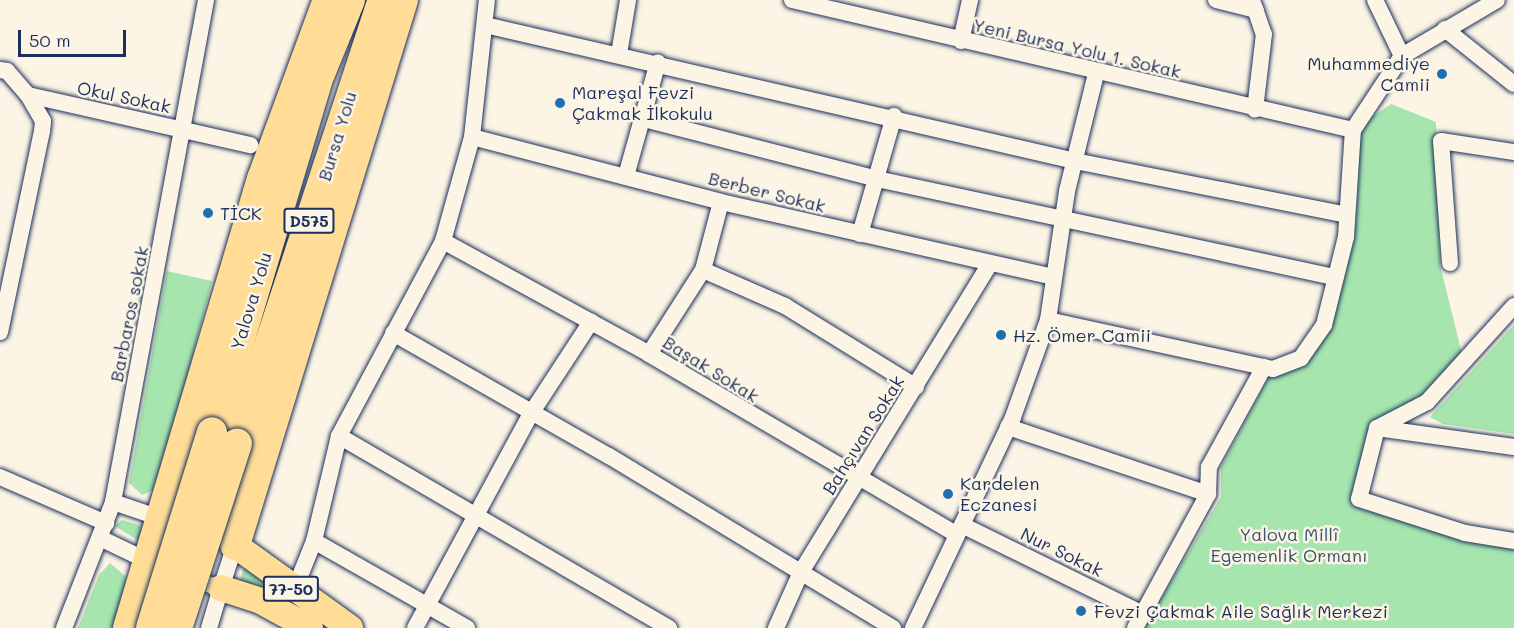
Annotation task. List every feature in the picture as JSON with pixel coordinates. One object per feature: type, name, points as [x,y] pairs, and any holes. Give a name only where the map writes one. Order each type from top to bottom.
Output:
[{"type":"highway","points":[[128,628],[292,87],[328,0]]},
{"type":"highway","name":"Yalova Yolu","points":[[224,438],[317,81],[350,0]]},
{"type":"highway","name":"Bursa Yolu","points":[[224,438],[383,0]]},
{"type":"highway","points":[[235,545],[403,0]]},
{"type":"highway","name":"D575","points":[[151,628],[224,438]]},
{"type":"highway","name":"D575","points":[[177,628],[224,438]]},
{"type":"main road","name":"77-50","points":[[235,545],[294,591],[350,628]]},
{"type":"main road","name":"77-50","points":[[221,588],[261,601],[310,628]]},
{"type":"street","name":"Barbaros sokak","points":[[64,628],[94,556],[113,502],[185,130],[206,0]]},
{"type":"street","points":[[294,591],[314,541],[339,436],[443,241],[472,137],[487,0]]},
{"type":"street","points":[[619,54],[628,0]]},
{"type":"street","name":"Yeni Bursa Yolu 1. Sokak","points":[[792,0],[1096,74],[1353,130]]},
{"type":"street","points":[[961,41],[970,0]]},
{"type":"street","points":[[1216,0],[1254,5],[1265,58],[1255,109]]},
{"type":"street","points":[[1375,0],[1402,56]]},
{"type":"street","points":[[1048,320],[1264,367],[1301,358],[1324,325],[1336,277],[1347,215],[1353,130],[1402,56],[1497,0]]},
{"type":"street","points":[[485,25],[894,116],[1075,161],[1347,215]]},
{"type":"street","points":[[1445,29],[1514,84]]},
{"type":"street","points":[[626,176],[644,119],[658,62]]},
{"type":"street","points":[[0,332],[43,121],[28,95],[2,67]]},
{"type":"street","points":[[913,628],[1008,427],[1048,320],[1063,217],[1096,74]]},
{"type":"street","name":"Okul Sokak","points":[[28,95],[250,145]]},
{"type":"street","points":[[860,234],[894,116]]},
{"type":"street","points":[[644,119],[877,179],[1336,277]]},
{"type":"street","name":"Berber Sokak","points":[[472,137],[721,202],[989,265],[1054,277]]},
{"type":"street","points":[[1450,263],[1441,141],[1514,152]]},
{"type":"street","points":[[650,354],[703,270],[721,202]]},
{"type":"street","name":"Başak Sokak","points":[[443,241],[650,354],[860,478],[960,530]]},
{"type":"street","name":"Bahçıvan Sokak","points":[[776,628],[801,572],[989,265]]},
{"type":"street","points":[[703,270],[785,306],[916,387]]},
{"type":"street","points":[[1514,306],[1427,402],[1377,428],[1359,499],[1465,533],[1514,541]]},
{"type":"street","points":[[415,628],[478,517],[532,412],[591,322]]},
{"type":"street","points":[[393,333],[532,412],[893,628]]},
{"type":"street","points":[[1139,621],[1208,494],[1209,467],[1264,367]]},
{"type":"street","points":[[1008,427],[1208,494]]},
{"type":"street","points":[[1377,428],[1514,447]]},
{"type":"street","points":[[339,436],[669,628]]},
{"type":"street","points":[[0,477],[103,531],[149,562],[221,588]]},
{"type":"street","points":[[113,502],[235,545],[209,628]]},
{"type":"street","name":"Nur Sokak","points":[[960,530],[1139,621]]},
{"type":"street","points":[[314,541],[467,628]]},
{"type":"green space","name":"Yalova Millî Egemenlik Ormanı","points":[[1391,104],[1436,122],[1440,265],[1464,362],[1427,402],[1377,428],[1359,499],[1514,541],[1514,628],[1144,628],[1221,497],[1221,467],[1273,369],[1301,358],[1355,236],[1347,215],[1353,130]]},
{"type":"green space","points":[[167,271],[212,281],[158,488],[142,495],[129,483]]},
{"type":"green space","points":[[1514,325],[1514,434],[1443,424],[1430,417]]},
{"type":"green space","points":[[122,520],[143,526],[139,541],[115,526]]},
{"type":"green space","points":[[246,562],[279,594],[278,597],[238,586]]},
{"type":"green space","points":[[110,563],[125,576],[126,587],[113,628],[78,628],[99,575]]},
{"type":"place","name":"Muhammediye Camii","points":[[1442,74]]},
{"type":"place","name":"Mareşal Fevzi Çakmak İlkokulu","points":[[560,103]]},
{"type":"place","name":"TİCK","points":[[208,213]]},
{"type":"place","name":"Hz. Ömer Camii","points":[[1001,335]]},
{"type":"place","name":"Kardelen Eczanesi","points":[[948,494]]},
{"type":"place","name":"Fevzi Çakmak Aile Sağlık Merkezi","points":[[1081,611]]}]
